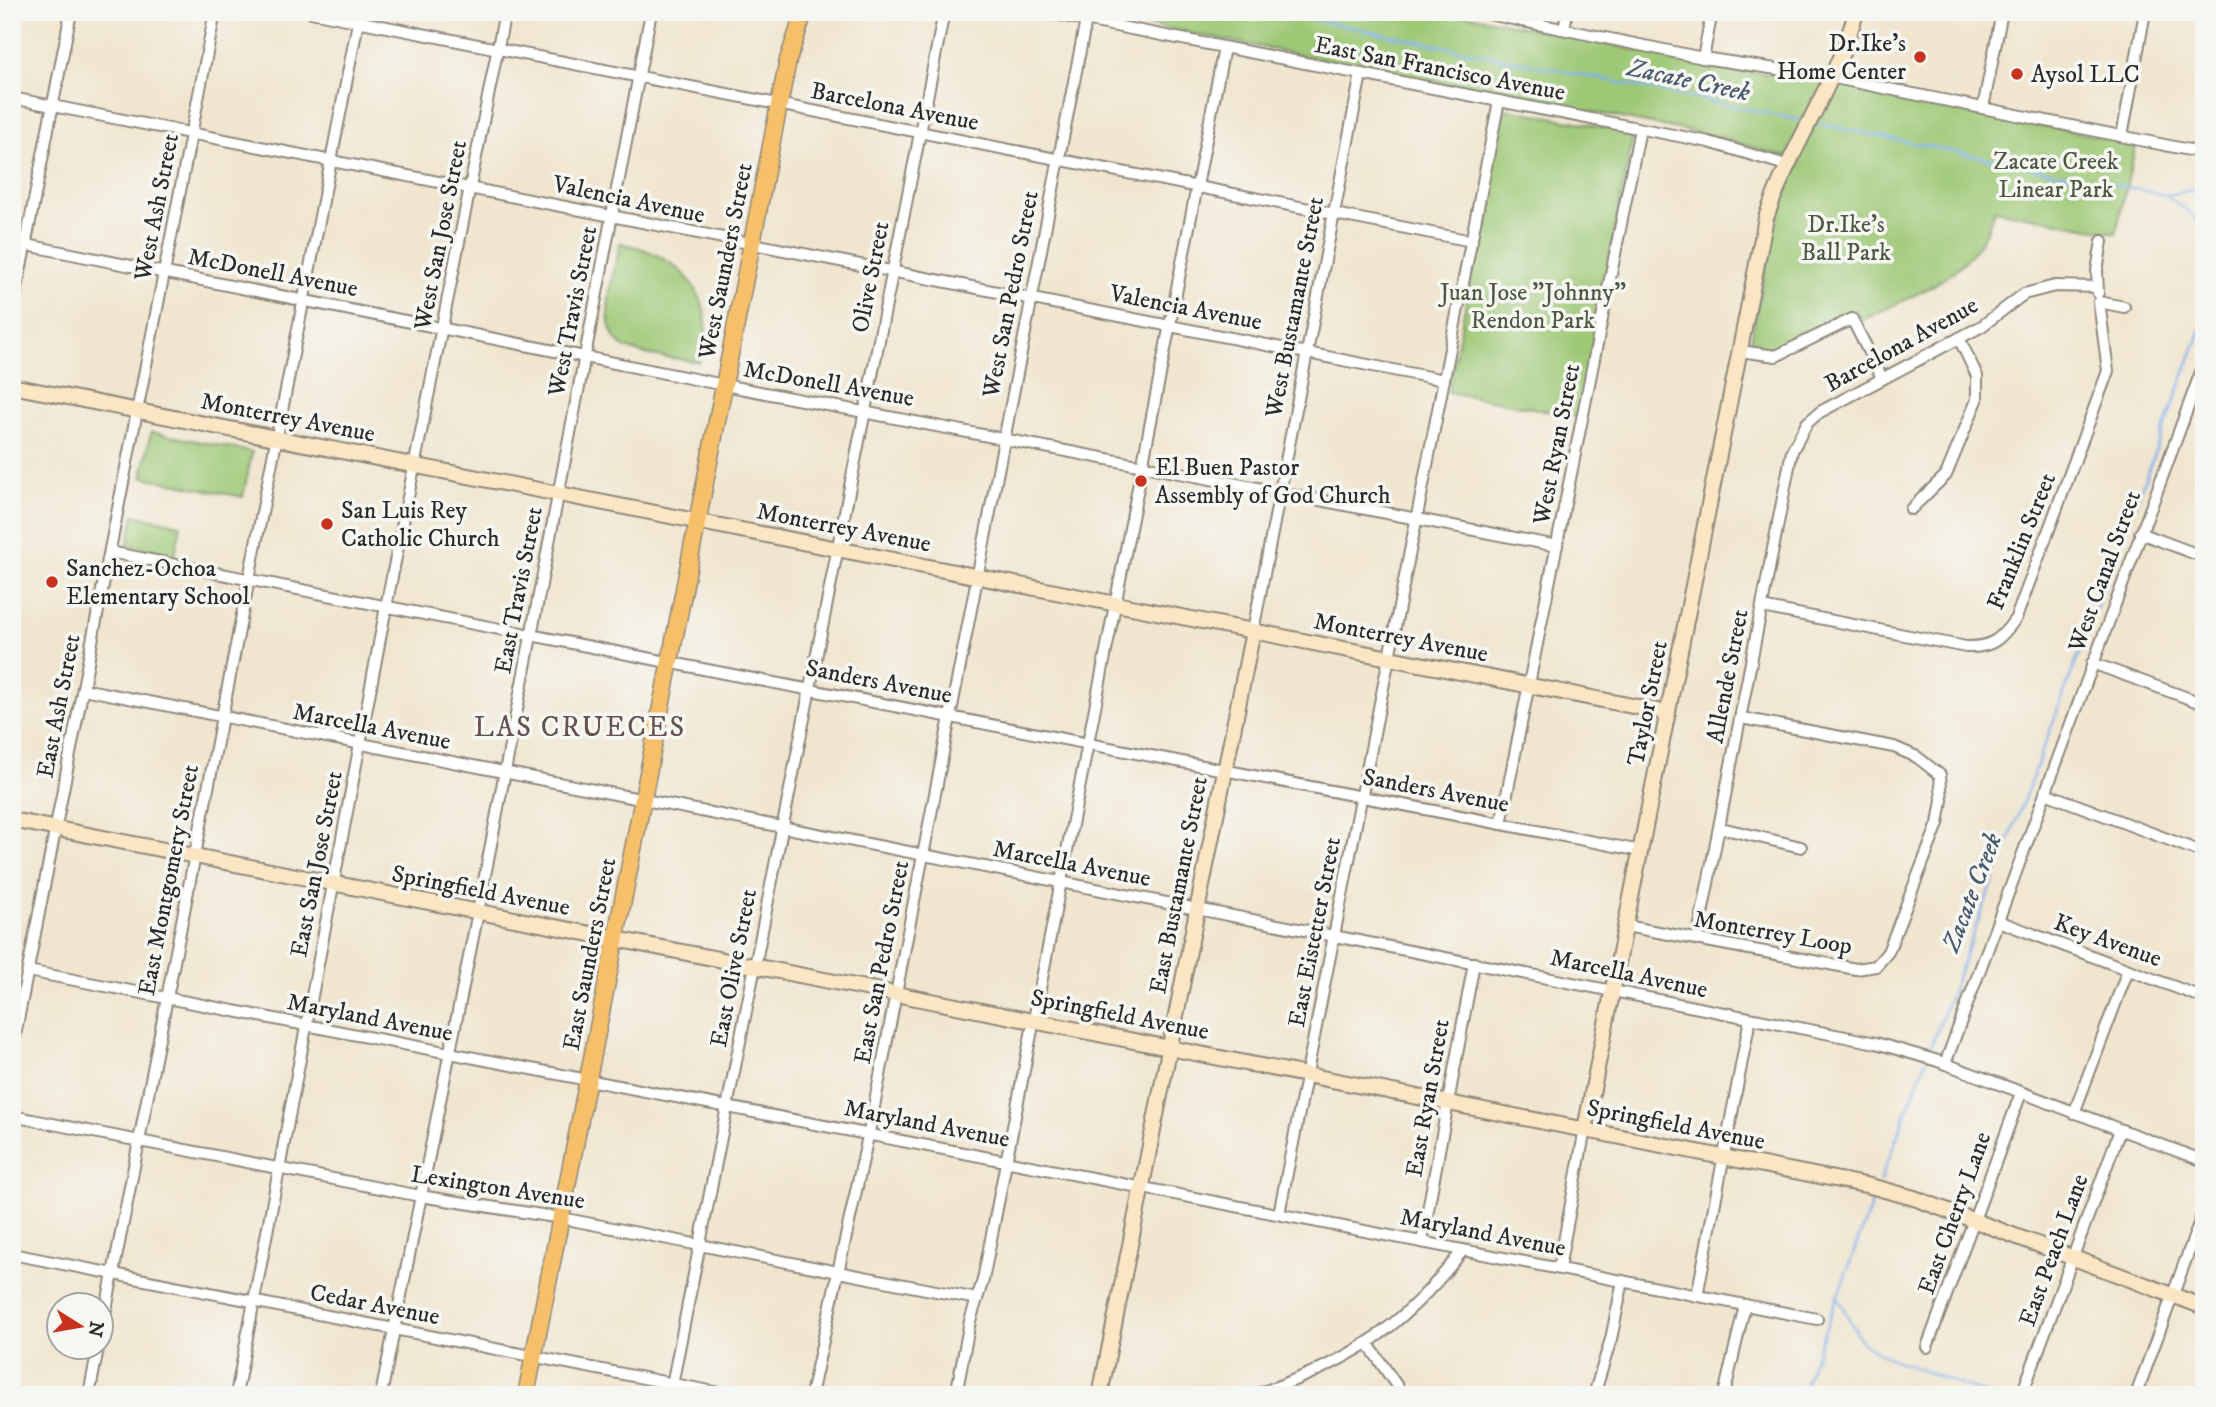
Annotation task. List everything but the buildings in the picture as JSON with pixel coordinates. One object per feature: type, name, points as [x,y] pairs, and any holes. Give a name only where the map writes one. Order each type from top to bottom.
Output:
[{"type":"main road","name":"West Saunders Street","points":[[697,521],[788,60],[804,12]]},
{"type":"main road","name":"East Saunders Street","points":[[526,1395],[697,521]]},
{"type":"street","points":[[12,313],[71,12]]},
{"type":"street","name":"West Ash Street","points":[[138,411],[215,12]]},
{"type":"street","name":"Barcelona Avenue","points":[[311,12],[359,17],[498,50],[1472,240]]},
{"type":"street","name":"West San Jose Street","points":[[415,466],[505,12]]},
{"type":"street","name":"West Travis Street","points":[[558,494],[651,12]]},
{"type":"street","name":"Olive Street","points":[[838,549],[944,12]]},
{"type":"street","name":"East San Francisco Avenue","points":[[1044,12],[1709,142],[1786,165]]},
{"type":"street","points":[[1479,12],[1827,84],[1983,108],[2204,153]]},
{"type":"street","points":[[1564,29],[1567,12]]},
{"type":"street","points":[[1703,58],[1712,12]]},
{"type":"street","name":"Taylor Street","points":[[1559,1268],[1766,218],[1786,165],[1827,84],[1856,12]]},
{"type":"street","points":[[1983,108],[2002,12]]},
{"type":"street","points":[[2122,136],[2145,12]]},
{"type":"street","name":"East Montgomery Street","points":[[109,1292],[359,17]]},
{"type":"street","name":"West San Pedro Street","points":[[976,576],[1086,20]]},
{"type":"street","points":[[956,1395],[1034,1021],[1224,48]]},
{"type":"street","name":"West Bustamante Street","points":[[1253,631],[1361,74]]},
{"type":"street","name":"Valencia Avenue","points":[[12,98],[612,216],[751,246],[892,271],[1444,380]]},
{"type":"street","name":"East Eistetter Street","points":[[1279,1214],[1499,101]]},
{"type":"street","name":"West Ryan Street","points":[[1529,685],[1640,129]]},
{"type":"street","name":"Franklin Street","points":[[1762,607],[1966,647],[1983,647],[1996,643],[2016,618],[2108,371],[2096,287],[2102,241]]},
{"type":"street","name":"McDonell Avenue","points":[[12,242],[724,385],[865,410],[1556,546]]},
{"type":"street","name":"Barcelona Avenue","points":[[1807,424],[1819,412],[1982,326],[2009,303],[2039,288],[2096,287]]},
{"type":"street","points":[[2099,302],[2124,307]]},
{"type":"street","points":[[1740,351],[1776,356],[1852,319],[1882,378]]},
{"type":"street","points":[[1911,509],[1946,475],[1977,400],[1977,376],[1959,338]]},
{"type":"street","name":"West Canal Street","points":[[1941,1063],[1998,921],[2204,364]]},
{"type":"street","name":"Monterrey Avenue","points":[[12,386],[1668,713]]},
{"type":"street","name":"East Ash Street","points":[[12,1051],[16,1015],[28,971],[138,411]]},
{"type":"street","name":"Allende Street","points":[[1697,940],[1721,828],[1792,451],[1807,424]]},
{"type":"street","name":"East San Jose Street","points":[[236,1395],[415,466]]},
{"type":"street","name":"East Travis Street","points":[[382,1395],[558,494]]},
{"type":"street","points":[[2140,533],[2204,557]]},
{"type":"street","name":"East Olive Street","points":[[671,1389],[838,549]]},
{"type":"street","name":"Sanders Avenue","points":[[110,552],[669,664],[810,688],[1641,851]]},
{"type":"street","name":"East San Pedro Street","points":[[811,1395],[829,1301],[840,1271],[869,1132],[976,576]]},
{"type":"street","name":"East Bustamante Street","points":[[1100,1395],[1253,631]]},
{"type":"street","points":[[2092,663],[2204,704]]},
{"type":"street","points":[[1501,824],[1529,685]]},
{"type":"street","name":"Marcella Avenue","points":[[83,689],[503,774],[1335,935],[1915,1053],[2120,1130],[2203,1157]]},
{"type":"street","name":"Monterrey Loop","points":[[1626,926],[1856,969],[1876,966],[1896,936],[1938,824],[1942,800],[1940,775],[1917,757],[1894,747],[1741,718]]},
{"type":"street","points":[[2045,793],[2204,853]]},
{"type":"street","name":"Springfield Avenue","points":[[12,820],[1870,1186],[1973,1221],[2204,1307]]},
{"type":"street","points":[[1721,828],[1801,847]]},
{"type":"street","name":"Key Avenue","points":[[1998,921],[2204,998]]},
{"type":"street","name":"East Ryan Street","points":[[1422,1242],[1446,1101],[1474,963]]},
{"type":"street","points":[[2074,1113],[2128,970]]},
{"type":"street","name":"Maryland Avenue","points":[[28,971],[448,1054],[869,1132],[1817,1319]]},
{"type":"street","points":[[1698,1296],[1750,1019]]},
{"type":"street","name":"East Cherry Lane","points":[[1927,1347],[2021,1093]]},
{"type":"street","name":"Lexington Avenue","points":[[12,1116],[420,1196],[561,1218],[977,1299]]},
{"type":"street","name":"East Peach Lane","points":[[2025,1386],[2120,1130]]},
{"type":"street","points":[[2136,1395],[2204,1210]]},
{"type":"street","points":[[1254,1395],[1314,1373],[1368,1344],[1431,1292],[1463,1250]]},
{"type":"street","name":"Cedar Avenue","points":[[12,1254],[533,1357],[671,1389],[730,1395]]},
{"type":"street","points":[[1594,1395],[1611,1339],[1623,1281]]},
{"type":"street","points":[[1724,1395],[1745,1305]]},
{"type":"street","points":[[1368,1344],[1403,1395]]},
{"type":"street","points":[[89,1395],[95,1362]]},
{"type":"green space","name":"Zacate Creek Linear Park","points":[[1082,12],[1452,12],[1727,69],[1805,78],[2136,144],[2116,233],[1994,210],[1985,233],[1973,252],[1959,267],[1923,291],[1861,321],[1856,310],[1794,342],[1768,348],[1755,347],[1751,340],[1774,222],[1800,159],[1718,137]]},
{"type":"green space","name":"Juan Jose \"Johnny\" Rendon Park","points":[[1509,109],[1628,132],[1633,137],[1579,417],[1448,392],[1504,111]]},
{"type":"green space","points":[[620,243],[661,257],[691,283],[701,300],[705,318],[705,339],[699,362],[636,352],[617,341],[608,316]]},
{"type":"green space","points":[[151,432],[252,452],[243,497],[142,477]]},
{"type":"green space","points":[[134,515],[181,525],[175,554],[128,545]]},
{"type":"waterway","name":"Zacate Creek","points":[[1277,12],[1805,121]]},
{"type":"waterway","name":"Zacate Creek","points":[[1815,123],[2165,195],[2188,211],[2204,231]]},
{"type":"waterway","points":[[2165,195],[2204,188]]},
{"type":"waterway","name":"Zacate Creek","points":[[1928,1054],[2204,322]]},
{"type":"waterway","name":"Zacate Creek","points":[[1880,1182],[1926,1060]]},
{"type":"waterway","name":"Zacate Creek","points":[[1801,1395],[1875,1195]]},
{"type":"waterway","name":"Zacate Creek","points":[[1837,1296],[1862,1343],[1889,1358],[1988,1395]]},
{"type":"place","name":"Dr.Ike's Home Center","points":[[1920,57]]},
{"type":"place","name":"Aysol LLC","points":[[2017,74]]},
{"type":"place","name":"El Buen Pastor Assembly of God Church","points":[[1141,481]]},
{"type":"place","name":"San Luis Rey Catholic Church","points":[[327,524]]},
{"type":"place","name":"Sanchez-Ochoa Elementary School","points":[[52,582]]},
{"type":"district","name":"LAS CRUECES","points":[[580,726]]},
{"type":"park label","name":"Dr.Ike's Ball Park","points":[[1846,238]]}]
